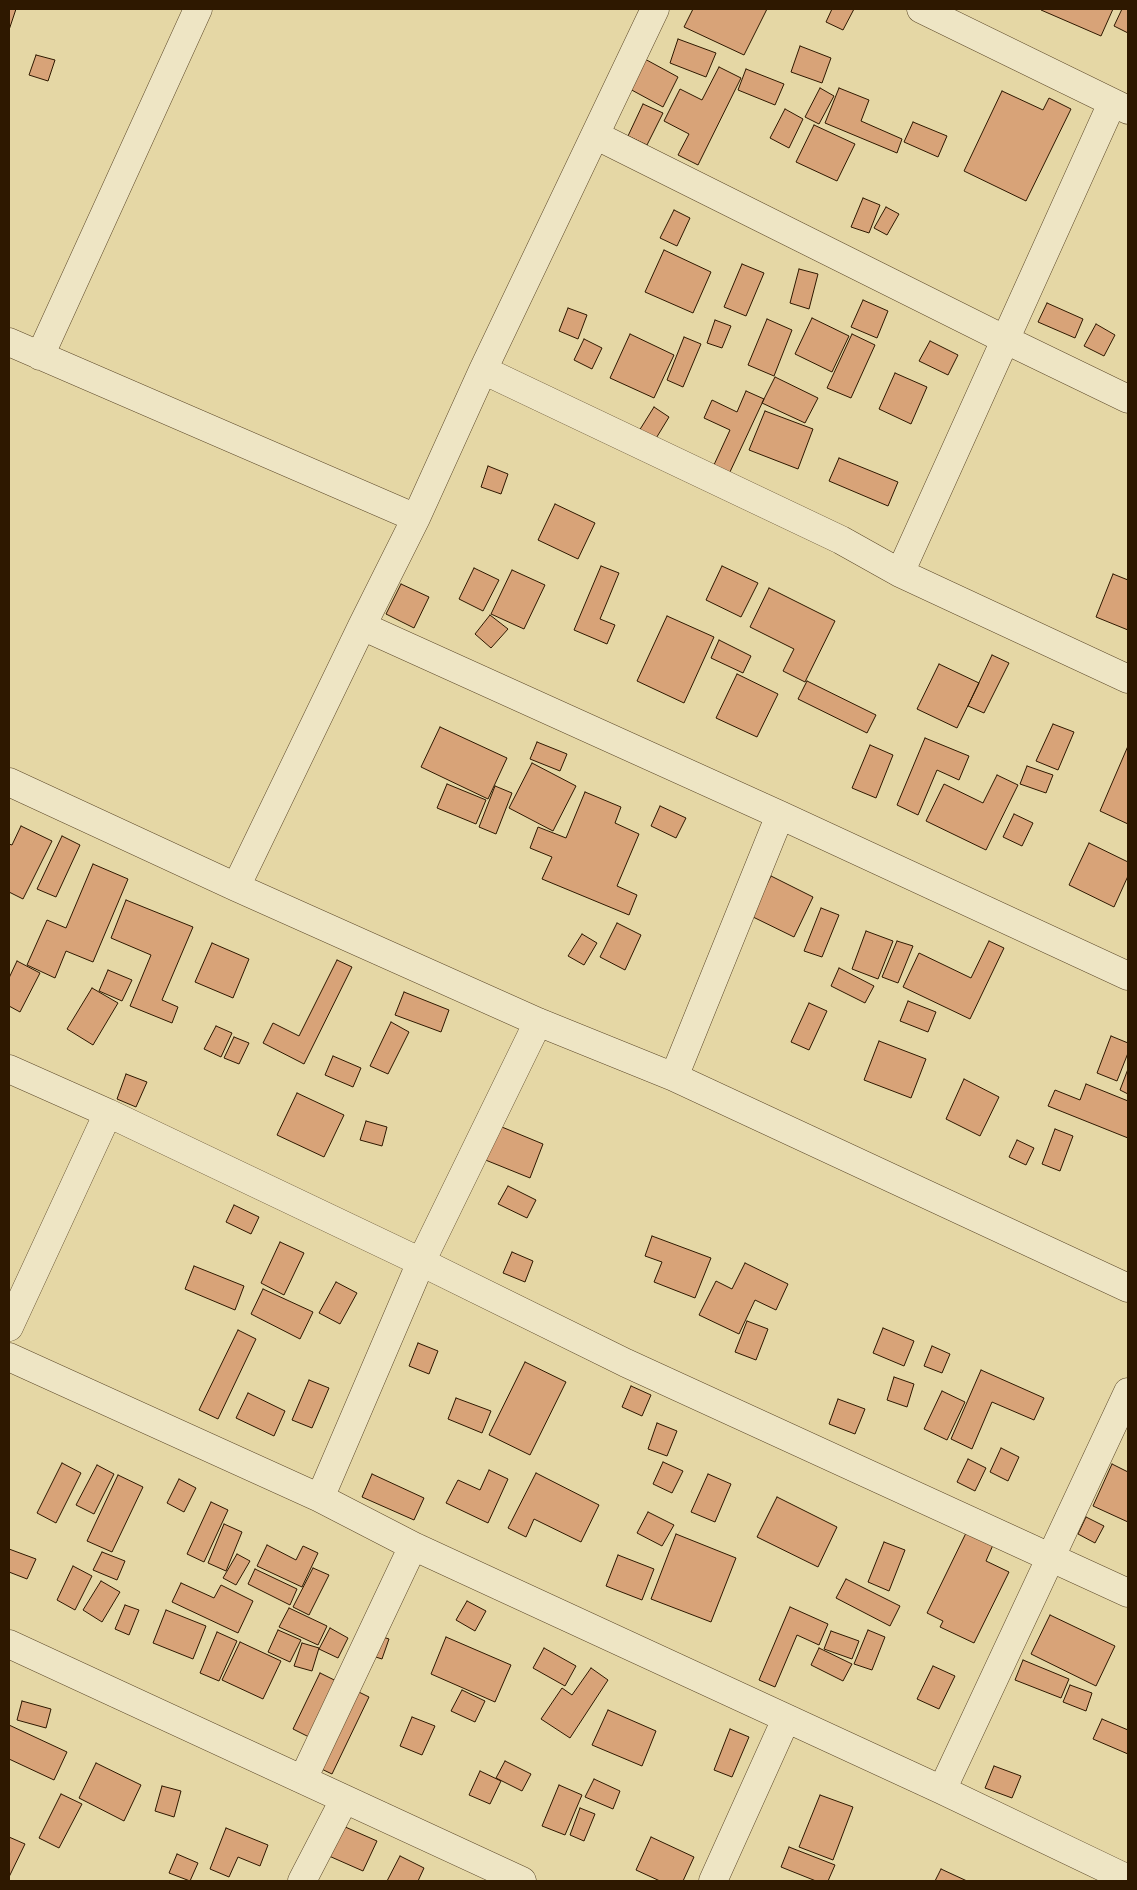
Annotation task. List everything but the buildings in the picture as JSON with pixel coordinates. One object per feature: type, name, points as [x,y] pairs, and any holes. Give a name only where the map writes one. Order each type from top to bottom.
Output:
[{"type":"street","points":[[40,356],[198,9]]},
{"type":"street","points":[[236,887],[416,518],[655,9]]},
{"type":"street","points":[[900,573],[1006,340],[1120,106],[921,9]]},
{"type":"street","points":[[595,135],[1128,399]]},
{"type":"street","points":[[9,342],[416,518]]},
{"type":"street","points":[[484,370],[841,540],[900,573],[1128,679]]},
{"type":"street","points":[[362,626],[780,815],[1128,976]]},
{"type":"street","points":[[9,782],[236,887],[538,1022],[674,1077],[1128,1288]]},
{"type":"street","points":[[674,1077],[780,815]]},
{"type":"street","points":[[320,1498],[421,1262],[538,1022]]},
{"type":"street","points":[[9,1068],[421,1262],[626,1362],[1128,1593]]},
{"type":"street","points":[[9,1327],[108,1113]]},
{"type":"street","points":[[9,1357],[320,1498],[413,1546],[942,1790],[1128,1879]]},
{"type":"street","points":[[942,1790],[1128,1392]]},
{"type":"street","points":[[304,1779],[413,1546]]},
{"type":"street","points":[[9,1644],[522,1881]]},
{"type":"street","points":[[713,1881],[786,1719]]},
{"type":"street","points":[[302,1881],[344,1800]]}]
